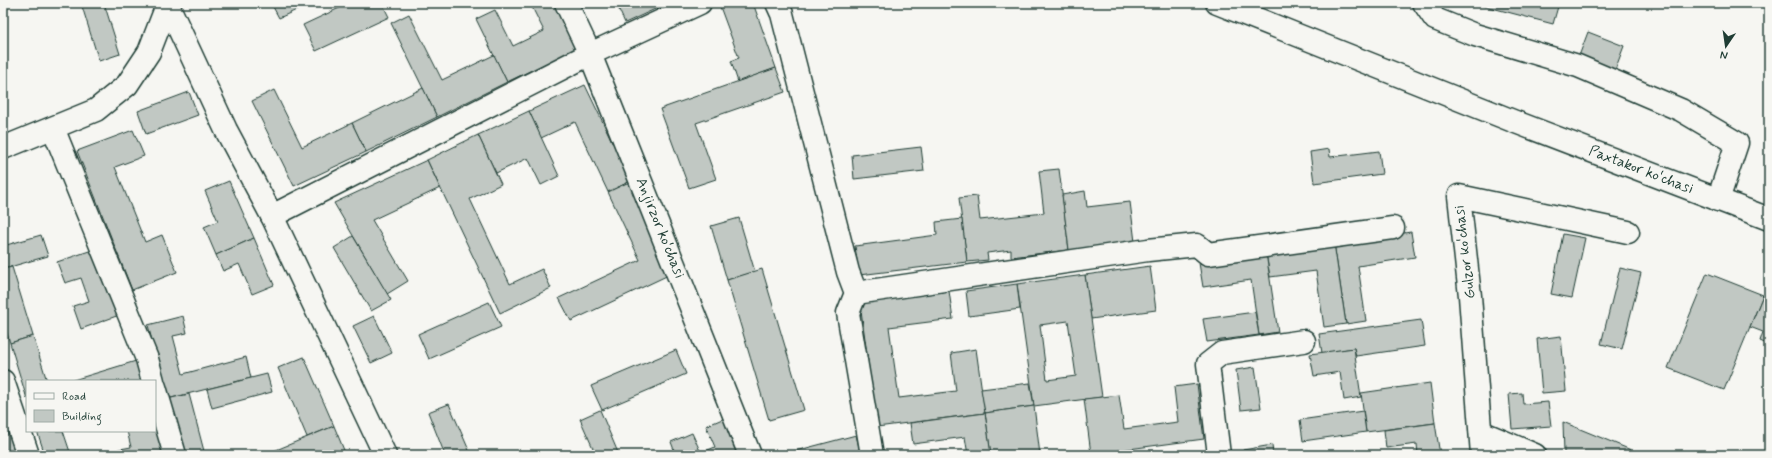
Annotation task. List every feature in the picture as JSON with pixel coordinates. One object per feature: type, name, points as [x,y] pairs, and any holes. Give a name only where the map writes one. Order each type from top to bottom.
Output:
[{"type":"street","name":"Anjirzor koʻchasi","points":[[566,3],[590,54],[750,455]]},
{"type":"street","points":[[272,216],[590,54],[700,3]]},
{"type":"street","points":[[778,3],[848,272],[856,293],[848,313],[872,455]]},
{"type":"street","name":"Paxtakor koʻchasi","points":[[1217,3],[1513,121],[1769,219]]},
{"type":"street","points":[[1424,3],[1435,19],[1475,35],[1578,66],[1681,110],[1737,143],[1718,200]]},
{"type":"street","points":[[3,148],[96,110],[127,85],[149,52],[168,4]]},
{"type":"street","points":[[168,4],[226,130],[272,216],[384,455]]},
{"type":"street","points":[[53,128],[147,359],[153,380]]},
{"type":"street","name":"Gulzor koʻchasi","points":[[1482,455],[1470,296],[1459,196],[1628,232]]},
{"type":"street","points":[[856,293],[1148,250],[1197,245],[1208,254],[1392,228]]},
{"type":"street","points":[[1219,455],[1208,364],[1222,354],[1304,341]]},
{"type":"street","points":[[3,381],[28,455]]},
{"type":"street","points":[[156,389],[175,455]]},
{"type":"street","points":[[1481,432],[1535,455]]},
{"type":"building","points":[[81,3],[104,3],[120,54],[99,61]]},
{"type":"building","points":[[271,3],[312,3],[279,18]]},
{"type":"building","points":[[350,3],[382,3],[389,17],[316,51],[303,25]]},
{"type":"building","points":[[530,3],[554,3],[576,49],[507,82],[476,19],[495,10],[513,46],[544,31]]},
{"type":"building","points":[[616,3],[668,3],[625,23]]},
{"type":"building","points":[[753,3],[776,68],[738,82],[731,61],[739,58],[719,4]]},
{"type":"building","points":[[1473,3],[1559,3],[1553,24]]},
{"type":"building","points":[[409,14],[442,80],[494,55],[507,82],[437,117],[391,23]]},
{"type":"building","points":[[1588,32],[1624,46],[1615,70],[1579,56]]},
{"type":"building","points":[[776,68],[785,92],[696,123],[716,179],[689,188],[660,109]]},
{"type":"building","points":[[585,85],[631,181],[608,192],[575,122],[541,138],[529,111]]},
{"type":"building","points":[[423,88],[437,117],[366,152],[352,123]]},
{"type":"building","points":[[274,90],[302,147],[352,123],[366,152],[294,186],[252,101]]},
{"type":"building","points":[[189,92],[198,115],[146,134],[138,111]]},
{"type":"building","points":[[529,111],[559,176],[541,185],[528,158],[496,173],[478,135]]},
{"type":"building","points":[[133,130],[144,156],[115,167],[145,242],[162,235],[177,272],[132,290],[77,151]]},
{"type":"building","points":[[478,135],[501,184],[470,199],[510,284],[542,269],[551,288],[500,313],[427,160]]},
{"type":"building","points":[[921,147],[924,171],[854,179],[852,155]]},
{"type":"building","points":[[1329,149],[1330,157],[1379,151],[1382,174],[1314,183],[1310,152]]},
{"type":"building","points":[[427,160],[440,188],[372,220],[408,281],[387,294],[334,203]]},
{"type":"building","points":[[1059,169],[1069,250],[1011,257],[1011,250],[987,253],[988,260],[967,262],[959,198],[977,196],[980,220],[1044,213],[1039,171]]},
{"type":"building","points":[[229,181],[254,238],[216,255],[204,227],[218,221],[205,191]]},
{"type":"building","points":[[631,181],[675,272],[571,321],[559,298],[640,260],[608,192]]},
{"type":"building","points":[[1085,191],[1087,207],[1130,202],[1135,242],[1069,250],[1062,195]]},
{"type":"building","points":[[739,218],[755,272],[727,280],[711,226]]},
{"type":"building","points":[[962,219],[967,262],[859,275],[855,246],[937,235],[936,222]]},
{"type":"building","points":[[1411,232],[1415,257],[1358,266],[1366,321],[1346,324],[1334,243]]},
{"type":"building","points":[[1563,234],[1585,238],[1572,298],[1551,294]]},
{"type":"building","points":[[41,235],[48,256],[3,269],[3,246]]},
{"type":"building","points":[[353,236],[391,300],[371,311],[334,248]]},
{"type":"building","points":[[254,238],[274,285],[252,294],[239,264],[223,271],[216,255]]},
{"type":"building","points":[[1334,243],[1346,324],[1324,327],[1316,271],[1270,277],[1266,253]]},
{"type":"building","points":[[98,248],[122,314],[81,329],[73,306],[89,301],[81,278],[65,283],[57,262]]},
{"type":"building","points":[[1266,253],[1278,332],[1259,335],[1251,280],[1203,287],[1199,263]]},
{"type":"building","points":[[1150,266],[1156,310],[1091,319],[1085,275]]},
{"type":"building","points":[[12,267],[33,336],[10,343],[3,320],[3,269]]},
{"type":"building","points":[[1620,268],[1641,273],[1622,349],[1601,344]]},
{"type":"building","points":[[762,269],[804,410],[769,420],[727,280]]},
{"type":"building","points":[[1707,273],[1763,295],[1724,390],[1668,368]]},
{"type":"building","points":[[1085,275],[1102,397],[1034,406],[1017,284]],"holes":[[[1068,321],[1076,376],[1047,380],[1040,325]]]},
{"type":"building","points":[[1017,284],[1020,309],[969,316],[966,291]]},
{"type":"building","points":[[949,291],[953,319],[889,327],[899,398],[956,391],[951,353],[976,349],[985,413],[877,427],[860,303]]},
{"type":"building","points":[[1763,295],[1769,298],[1769,345],[1760,341],[1763,332],[1750,327]]},
{"type":"building","points":[[489,302],[501,327],[429,359],[418,334]]},
{"type":"building","points":[[1255,312],[1259,335],[1207,342],[1203,319]]},
{"type":"building","points":[[183,316],[187,333],[173,336],[183,374],[246,357],[251,378],[167,399],[148,325]]},
{"type":"building","points":[[374,316],[392,353],[371,363],[353,326]]},
{"type":"building","points":[[1421,320],[1425,346],[1356,356],[1354,348],[1322,353],[1319,334]]},
{"type":"building","points":[[33,336],[47,380],[26,380],[26,396],[10,343]]},
{"type":"building","points":[[1561,336],[1566,391],[1542,393],[1537,339]]},
{"type":"building","points":[[1354,348],[1361,397],[1344,400],[1340,372],[1314,376],[1310,354]]},
{"type":"building","points":[[676,350],[686,374],[602,410],[591,386]]},
{"type":"building","points":[[304,357],[334,426],[307,437],[278,368]]},
{"type":"building","points":[[136,361],[142,380],[73,380]]},
{"type":"building","points":[[1255,367],[1261,408],[1241,410],[1236,370]]},
{"type":"building","points":[[267,374],[272,392],[212,408],[207,389]]},
{"type":"building","points":[[1030,383],[1034,406],[985,413],[981,389]]},
{"type":"building","points":[[1430,383],[1435,423],[1366,432],[1361,393]]},
{"type":"building","points":[[1197,384],[1204,439],[1091,454],[1084,399],[1119,395],[1124,429],[1178,422],[1174,387]]},
{"type":"building","points":[[1522,393],[1523,404],[1548,402],[1551,426],[1512,429],[1509,394]]},
{"type":"building","points":[[189,394],[205,455],[182,455],[167,399]]},
{"type":"building","points":[[3,402],[21,455],[3,455]]},
{"type":"building","points":[[449,404],[471,455],[445,455],[428,412]]},
{"type":"building","points":[[1034,406],[1040,455],[991,455],[985,413]]},
{"type":"building","points":[[600,410],[619,455],[596,455],[580,419]]},
{"type":"building","points":[[1363,411],[1366,432],[1303,441],[1300,420]]},
{"type":"building","points":[[985,413],[991,455],[968,455],[965,437],[913,444],[910,423]]},
{"type":"building","points":[[727,417],[743,455],[676,455],[671,442],[692,433],[701,453],[715,447],[706,426]]},
{"type":"building","points":[[1563,422],[1631,450],[1629,455],[1569,455],[1564,453]]},
{"type":"building","points":[[1435,423],[1440,455],[1418,455],[1417,444],[1386,448],[1384,430]]},
{"type":"building","points":[[156,426],[165,455],[87,455],[131,447],[127,432],[156,432]]},
{"type":"building","points":[[334,426],[346,455],[270,455],[269,453]]},
{"type":"building","points":[[37,432],[63,432],[71,455],[45,455]]},
{"type":"building","points":[[856,435],[861,455],[780,455]]},
{"type":"building","points":[[1272,445],[1273,455],[1244,455],[1243,450]]},
{"type":"building","points":[[1180,452],[1181,455],[1156,455]]}]
